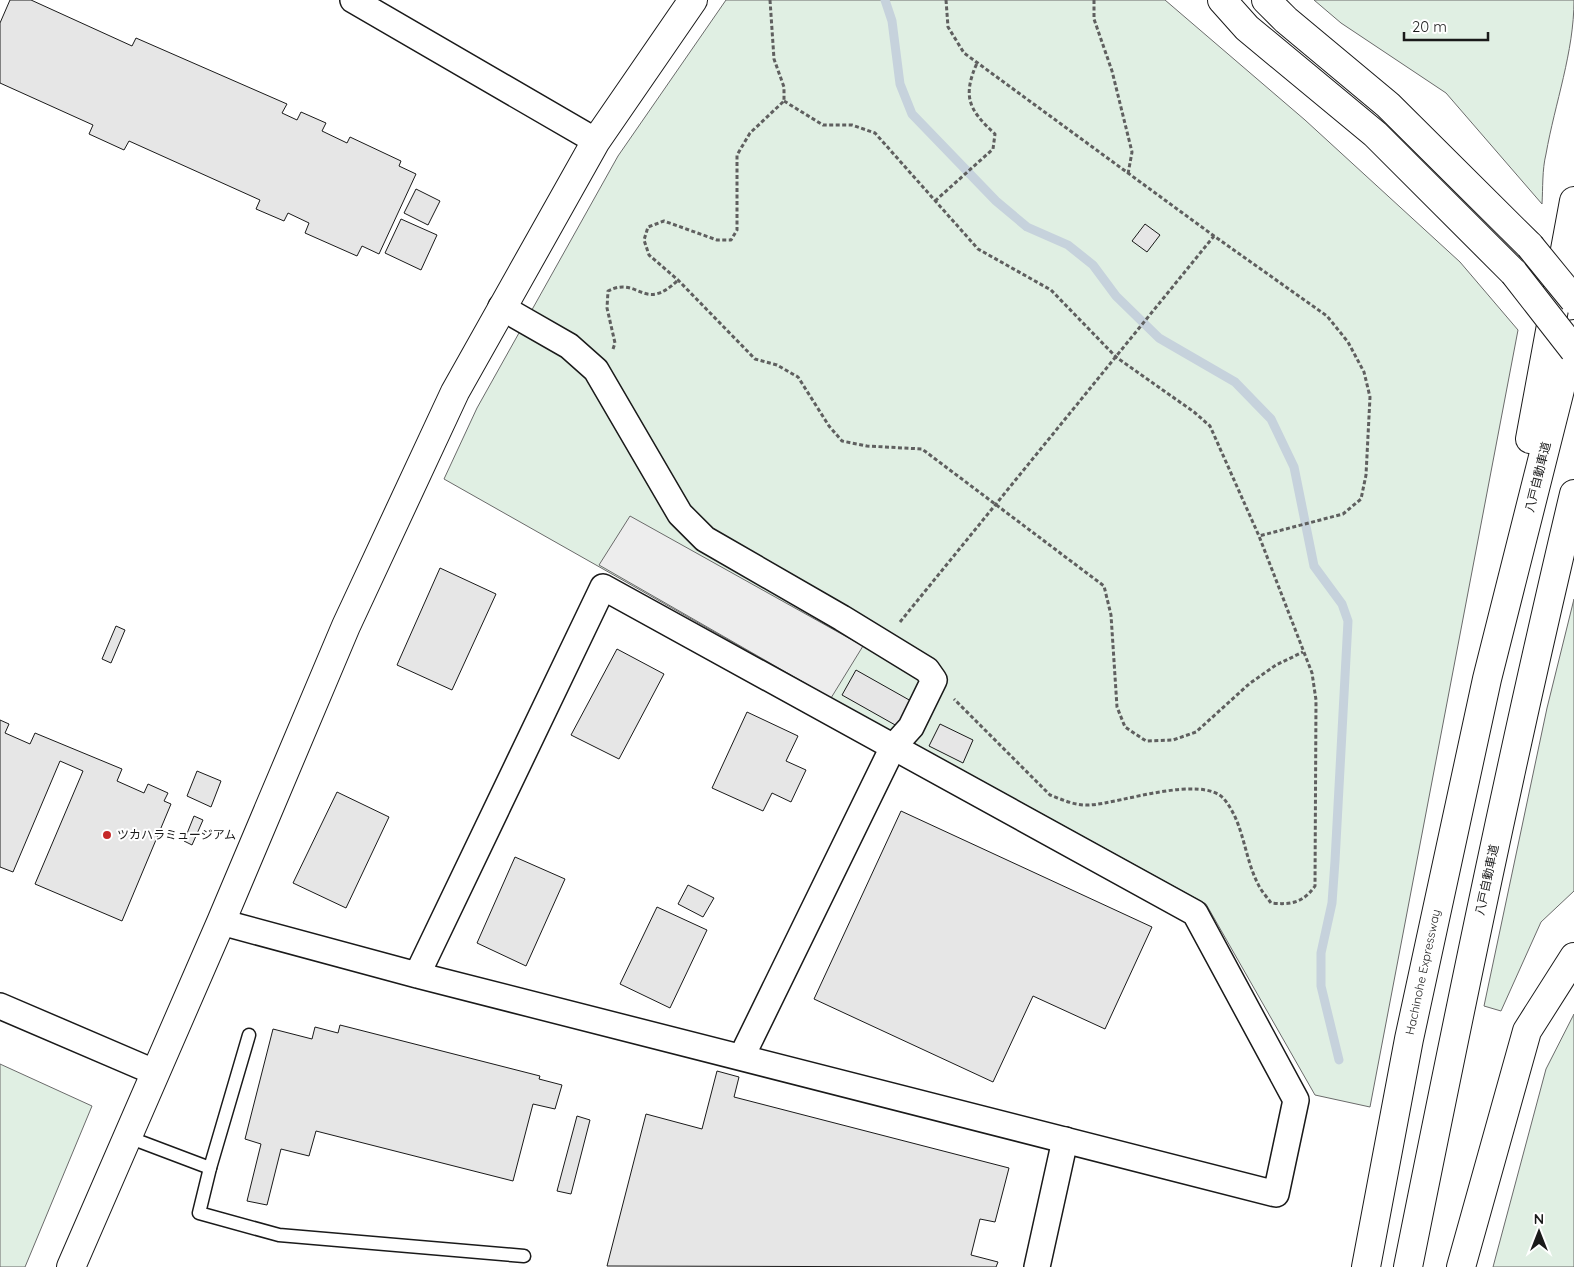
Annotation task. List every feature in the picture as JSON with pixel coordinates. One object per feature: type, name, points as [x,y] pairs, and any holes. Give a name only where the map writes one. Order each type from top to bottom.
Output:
[{"type":"main road","points":[[71,1267],[128,1137],[154,1072],[221,922],[346,626],[455,392],[501,307],[596,141],[693,0]]},
{"type":"main road","points":[[1222,0],[1247,28],[1375,134],[1514,273],[1574,350]]},
{"type":"main road","points":[[1266,0],[1286,20],[1388,105],[1530,246],[1574,300]]},
{"type":"main road","points":[[1487,679],[1574,201]]},
{"type":"main road","name":"八戸自動車道","points":[[1487,679],[1574,334]]},
{"type":"main road","name":"八戸自動車道","points":[[1408,1267],[1465,982],[1531,673],[1574,494]]},
{"type":"main road","name":"Hachinohe Expressway","points":[[1366,1267],[1409,1039],[1487,679]]},
{"type":"main road","points":[[1461,1267],[1527,1032],[1574,957]]},
{"type":"street","points":[[353,0],[596,141]]},
{"type":"street","points":[[501,307],[569,346],[596,370],[680,514],[705,539],[927,670],[934,680],[911,727],[892,747],[742,1056]]},
{"type":"street","points":[[221,922],[417,975],[742,1056],[1276,1194],[1296,1100],[1195,913],[603,587],[417,975]]},
{"type":"street","points":[[0,1006],[154,1072]]},
{"type":"street","points":[[1037,1267],[1065,1140]]},
{"type":"lane","points":[[249,1035],[210,1168],[199,1213],[279,1235],[524,1256]]},
{"type":"lane","points":[[128,1137],[210,1168]]},
{"type":"path","points":[[770,0],[774,59],[784,87],[784,101],[750,133],[737,155],[737,230],[731,240],[717,240],[664,221],[648,227],[644,240],[649,255],[678,280],[755,359],[777,365],[798,377],[829,426],[842,441],[867,446],[922,449],[1104,586],[1111,615],[1117,707],[1125,727],[1146,741],[1173,740],[1196,732],[1249,684],[1276,665],[1303,652]]},
{"type":"path","points":[[946,0],[948,27],[964,53],[1128,174],[1327,316],[1348,342],[1364,372],[1370,398],[1366,475],[1360,499],[1343,514],[1259,536]]},
{"type":"path","points":[[1094,0],[1094,19],[1112,71],[1132,152],[1128,174]]},
{"type":"path","points":[[935,200],[993,149],[995,134],[978,118],[970,101],[968,83],[977,63]]},
{"type":"path","points":[[784,101],[823,126],[852,124],[875,133],[978,249],[1051,290],[1116,357],[1194,412],[1210,426],[1259,536],[1312,673],[1316,700],[1315,886],[1306,898],[1290,905],[1272,903],[1258,885],[1235,818],[1223,798],[1210,790],[1191,788],[1090,805],[1069,803],[1050,795],[934,680]]},
{"type":"path","points":[[883,643],[1214,236]]},
{"type":"path","points":[[596,370],[611,358],[615,343],[607,308],[608,291],[616,287],[630,288],[650,296],[664,293],[678,280]]},
{"type":"green space","points":[[726,0],[1165,0],[1305,120],[1460,262],[1518,330],[1370,1107],[1315,1095],[1206,904],[831,698],[444,479],[477,408],[618,156]]},
{"type":"green space","points":[[1314,0],[1574,0],[1568,58],[1545,160],[1542,204],[1446,93],[1341,23]]},
{"type":"green space","points":[[1574,599],[1574,891],[1541,922],[1501,1011],[1484,1006],[1547,708]]},
{"type":"green space","points":[[1574,1014],[1574,1267],[1493,1267],[1546,1069]]},
{"type":"green space","points":[[0,1064],[92,1106],[25,1267],[0,1267]]},
{"type":"shaded area","points":[[630,516],[863,646],[831,698],[599,565]]},
{"type":"building","points":[[10,0],[31,0],[132,46],[136,38],[287,104],[282,113],[297,120],[301,112],[326,123],[322,131],[347,143],[350,137],[401,161],[399,166],[416,174],[379,254],[362,246],[357,256],[305,233],[309,223],[288,213],[284,221],[256,209],[260,200],[129,141],[124,150],[89,134],[93,125],[0,83],[0,23]]},
{"type":"building","points":[[416,189],[440,201],[428,225],[404,213]]},
{"type":"building","points":[[401,219],[437,235],[421,270],[385,253]]},
{"type":"building","points":[[1145,224],[1160,235],[1147,252],[1132,241]]},
{"type":"building","points":[[440,568],[496,594],[452,690],[397,665]]},
{"type":"building","points":[[116,626],[125,630],[111,663],[102,659]]},
{"type":"building","points":[[617,649],[664,674],[619,759],[571,735]]},
{"type":"building","points":[[856,670],[911,701],[897,726],[842,695]]},
{"type":"building","points":[[747,712],[798,736],[786,761],[806,770],[791,802],[772,793],[763,811],[712,788]]},
{"type":"building","name":"ツカハラミュージアム","points":[[0,720],[9,724],[5,733],[30,744],[35,733],[122,769],[117,781],[144,793],[148,784],[168,793],[164,801],[171,804],[122,921],[35,884],[83,771],[60,761],[13,872],[0,867]]},
{"type":"building","points":[[940,724],[973,740],[963,763],[929,746]]},
{"type":"building","points":[[197,771],[221,781],[211,807],[187,796]]},
{"type":"building","points":[[337,792],[389,817],[346,908],[293,883]]},
{"type":"building","points":[[901,811],[1152,927],[1105,1029],[1033,996],[993,1082],[814,999]]},
{"type":"building","points":[[194,816],[203,820],[192,845],[184,841]]},
{"type":"building","points":[[515,857],[565,879],[526,966],[477,943]]},
{"type":"building","points":[[688,885],[714,898],[703,917],[678,904]]},
{"type":"building","points":[[657,907],[707,930],[670,1008],[620,984]]},
{"type":"building","points":[[340,1025],[540,1076],[539,1079],[562,1085],[555,1109],[533,1104],[513,1181],[316,1131],[309,1156],[281,1149],[267,1205],[247,1201],[261,1144],[245,1139],[273,1029],[312,1039],[315,1027],[338,1033]]},
{"type":"building","points":[[717,1071],[739,1077],[734,1097],[1009,1168],[995,1222],[980,1219],[971,1255],[998,1262],[996,1267],[607,1266],[646,1114],[702,1129]]},
{"type":"building","points":[[577,1116],[590,1120],[571,1194],[557,1191]]},
{"type":"waterway","points":[[885,0],[892,21],[900,84],[912,114],[996,201],[1027,227],[1068,245],[1093,265],[1116,296],[1159,338],[1235,382],[1271,419],[1294,467],[1314,566],[1342,604],[1348,621],[1332,903],[1321,953],[1321,986],[1339,1060]]},
{"type":"place","name":"ツカハラミュージアム","points":[[107,835]]}]
